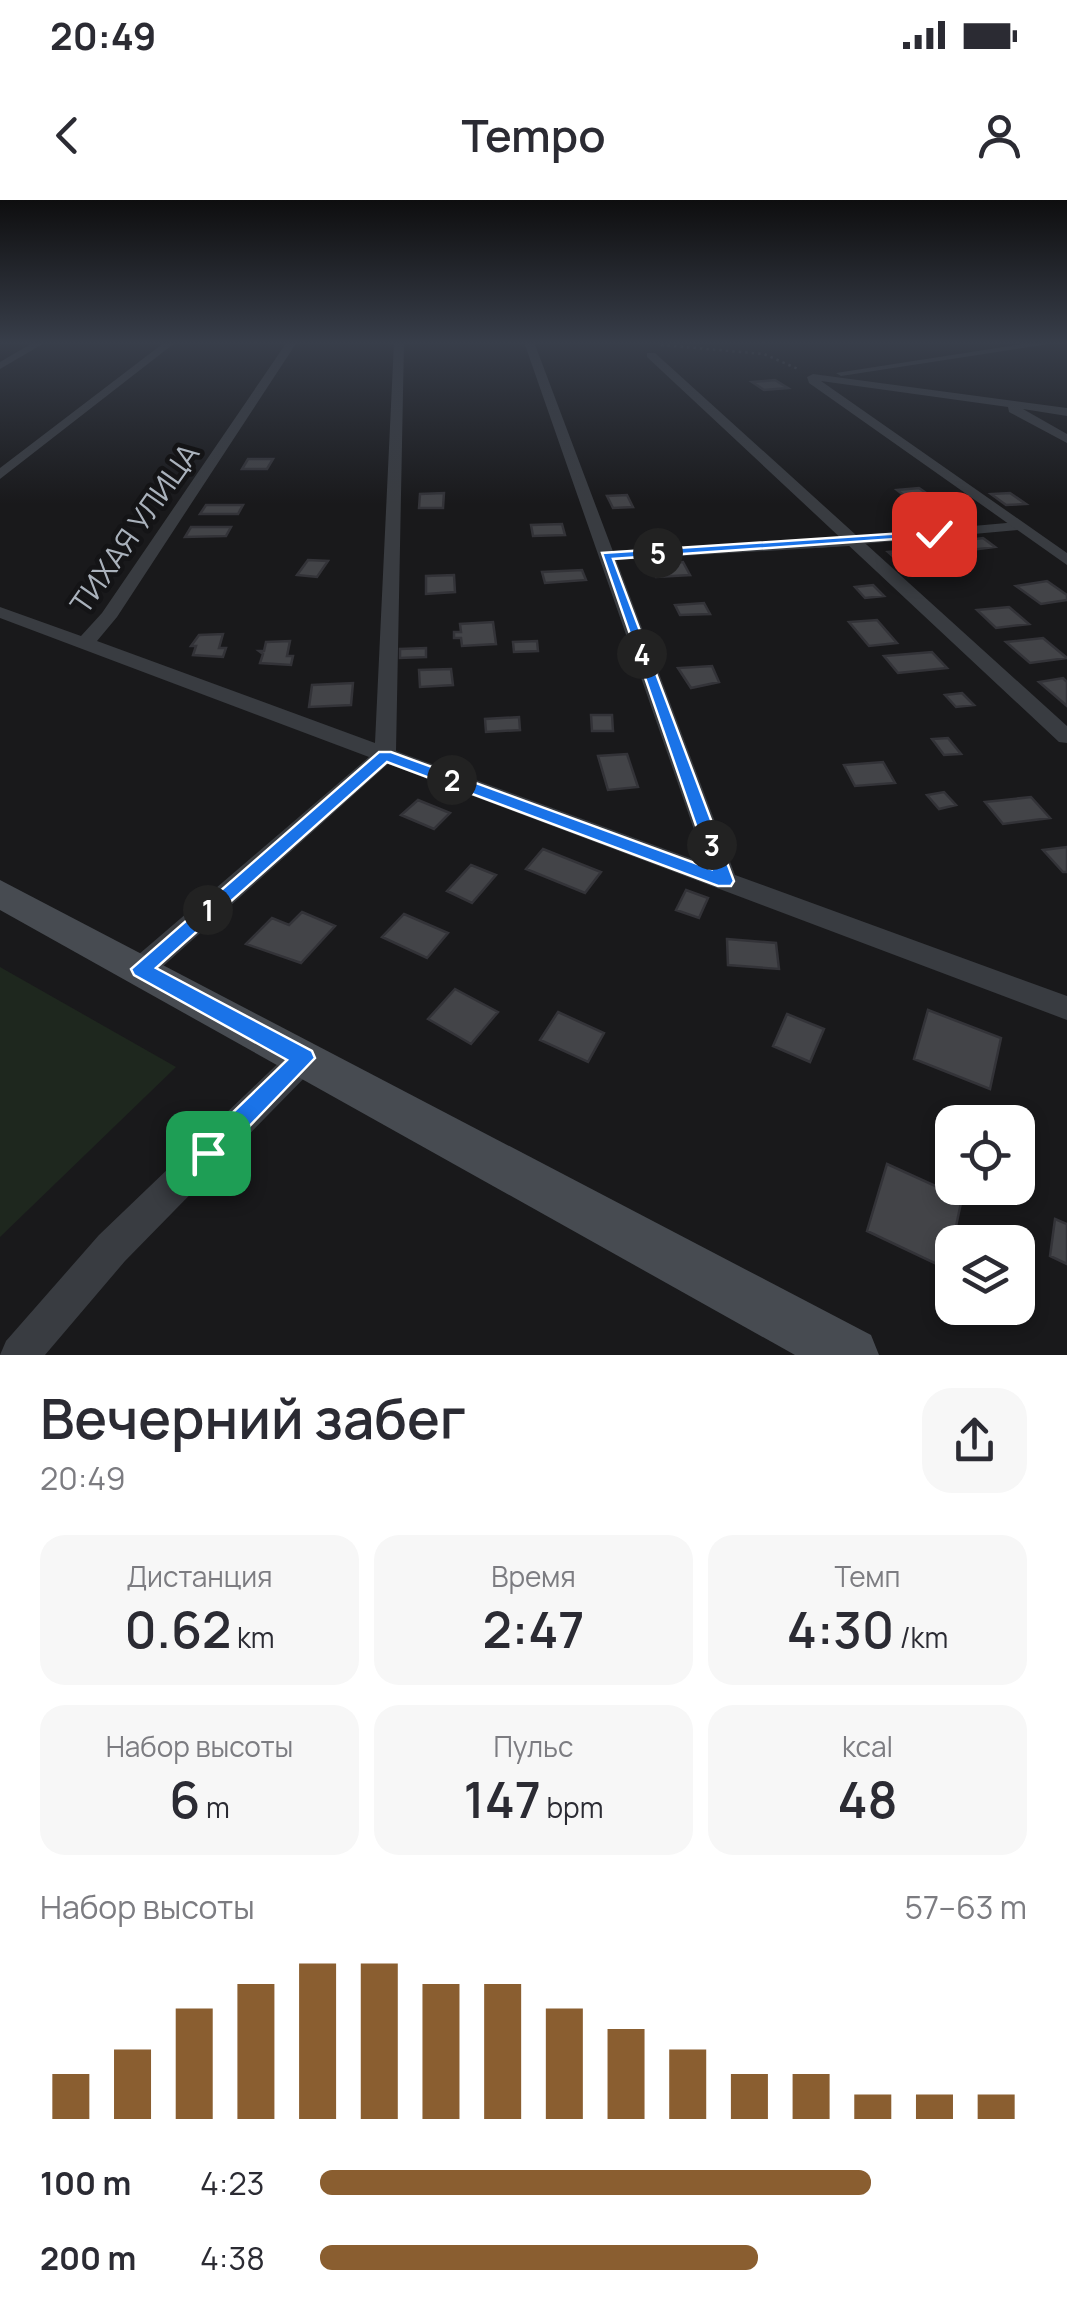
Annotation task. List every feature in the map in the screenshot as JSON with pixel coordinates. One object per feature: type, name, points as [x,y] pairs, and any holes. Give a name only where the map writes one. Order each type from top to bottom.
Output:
[{"type":"street","points":[[0,475],[102,396]]},
{"type":"street","name":"ТИХАЯ УЛИЦА","points":[[85,643],[108,617],[256,396]]},
{"type":"street","points":[[141,969],[385,755],[397,396]]},
{"type":"street","points":[[548,396],[725,881]]},
{"type":"street","points":[[701,396],[851,542],[1067,737]]},
{"type":"street","points":[[838,396],[1067,560]]},
{"type":"street","points":[[950,396],[1067,412]]},
{"type":"street","points":[[1002,403],[1067,439]]},
{"type":"street","points":[[0,612],[1067,1008]]},
{"type":"street","points":[[0,893],[851,1355]]},
{"type":"street","points":[[20,1355],[112,1248],[304,1058]]},
{"type":"lane","points":[[606,556],[851,542],[1018,526]]},
{"type":"shaded area","points":[[0,967],[176,1067],[0,1237]]},
{"type":"building","points":[[248,459],[273,459],[267,469],[242,469]]},
{"type":"building","points":[[919,488],[942,504],[919,507],[897,490]]},
{"type":"building","points":[[444,493],[443,508],[419,508],[420,494]]},
{"type":"building","points":[[1010,493],[1026,504],[1006,505],[991,494]]},
{"type":"building","points":[[627,495],[633,507],[613,508],[607,496]]},
{"type":"building","points":[[206,505],[243,505],[238,514],[200,514]]},
{"type":"building","points":[[562,524],[565,535],[533,536],[531,525]]},
{"type":"building","points":[[191,527],[231,527],[226,536],[185,537]]},
{"type":"building","points":[[983,538],[995,547],[971,550],[959,541]]},
{"type":"building","points":[[918,549],[926,556],[912,557],[920,564],[904,566],[888,552]]},
{"type":"building","points":[[308,560],[328,561],[317,577],[297,575]]},
{"type":"building","points":[[683,562],[690,575],[656,577],[649,565]]},
{"type":"building","points":[[582,570],[586,580],[545,583],[542,572]]},
{"type":"building","points":[[454,575],[455,592],[426,594],[426,576]]},
{"type":"building","points":[[1047,581],[1067,595],[1067,600],[1041,604],[1016,586]]},
{"type":"building","points":[[873,585],[884,596],[865,598],[855,587]]},
{"type":"building","points":[[704,603],[710,614],[680,615],[675,605]]},
{"type":"building","points":[[1009,607],[1029,624],[996,628],[977,610]]},
{"type":"building","points":[[877,620],[897,643],[869,646],[849,622]]},
{"type":"building","points":[[493,622],[496,644],[462,646],[461,638],[454,638],[454,632],[461,632],[460,624]]},
{"type":"building","points":[[223,634],[219,648],[226,648],[223,657],[193,655],[196,646],[191,646],[199,635]]},
{"type":"building","points":[[1043,638],[1067,658],[1030,663],[1006,642]]},
{"type":"building","points":[[290,641],[287,656],[293,656],[291,665],[260,663],[263,654],[259,651],[264,651],[266,642]]},
{"type":"building","points":[[537,641],[538,651],[514,652],[513,642]]},
{"type":"building","points":[[426,648],[426,657],[400,658],[400,649]]},
{"type":"building","points":[[932,652],[947,668],[898,673],[884,656]]},
{"type":"building","points":[[712,666],[719,682],[691,688],[678,668]]},
{"type":"building","points":[[451,669],[453,685],[420,687],[419,670]]},
{"type":"building","points":[[1063,678],[1067,682],[1067,706],[1039,682]]},
{"type":"building","points":[[353,683],[351,705],[309,707],[312,685]]},
{"type":"building","points":[[962,693],[974,705],[956,707],[945,695]]},
{"type":"building","points":[[591,715],[612,715],[613,731],[592,731]]},
{"type":"building","points":[[519,717],[520,730],[486,732],[485,719]]},
{"type":"building","points":[[948,738],[961,754],[944,755],[932,739]]},
{"type":"building","points":[[627,754],[638,787],[608,790],[598,756]]},
{"type":"building","points":[[883,762],[895,783],[855,786],[844,765]]},
{"type":"building","points":[[944,792],[956,805],[939,809],[927,795]]},
{"type":"building","points":[[1031,797],[1050,818],[1003,824],[985,802]]},
{"type":"building","points":[[418,800],[450,813],[434,829],[401,815]]},
{"type":"building","points":[[1067,847],[1067,872],[1063,872],[1043,850]]},
{"type":"building","points":[[543,849],[601,872],[585,893],[526,869]]},
{"type":"building","points":[[471,865],[496,875],[472,903],[447,891]]},
{"type":"building","points":[[686,890],[708,898],[699,918],[676,910]]},
{"type":"building","points":[[302,912],[335,926],[301,963],[246,944],[272,918],[289,925]]},
{"type":"building","points":[[404,914],[448,933],[427,958],[382,937]]},
{"type":"building","points":[[727,939],[776,943],[779,969],[728,965]]},
{"type":"building","points":[[455,989],[498,1012],[471,1044],[428,1019]]},
{"type":"building","points":[[928,1010],[1001,1038],[990,1089],[914,1059]]},
{"type":"building","points":[[558,1012],[604,1033],[588,1062],[540,1040]]},
{"type":"building","points":[[787,1014],[824,1029],[810,1062],[773,1046]]},
{"type":"building","points":[[887,1164],[935,1186],[935,1205],[961,1205],[956,1225],[935,1225],[935,1263],[867,1231]]},
{"type":"building","points":[[1055,1219],[1067,1224],[1067,1264],[1050,1256]]},
{"type":"route","points":[[208,1153],[304,1058],[141,969],[385,755],[725,881],[606,556],[934,534]]}]
